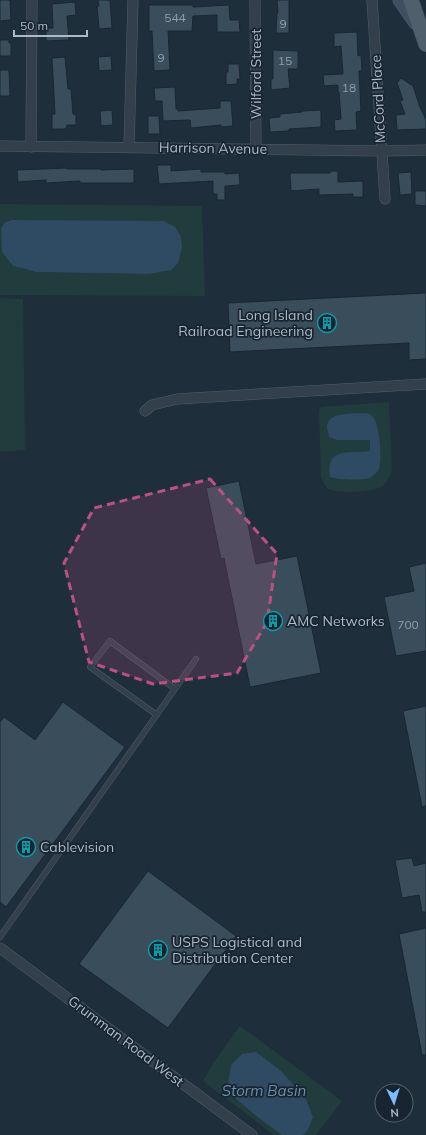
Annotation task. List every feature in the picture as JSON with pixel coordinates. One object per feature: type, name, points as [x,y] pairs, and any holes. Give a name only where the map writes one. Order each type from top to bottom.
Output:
[{"type":"main road","points":[[400,0],[424,38]]},
{"type":"main road","points":[[411,0],[424,38]]},
{"type":"street","points":[[31,146],[32,0]]},
{"type":"street","points":[[129,147],[133,0]]},
{"type":"street","name":"Wilford Street","points":[[255,0],[256,149]]},
{"type":"street","name":"McCord Place","points":[[372,0],[385,198]]},
{"type":"street","name":"Harrison Avenue","points":[[0,146],[382,151],[426,150]]},
{"type":"street","points":[[145,411],[152,405],[177,399],[426,384]]},
{"type":"street","name":"Grumman Road West","points":[[0,948],[252,1135]]},
{"type":"lane","points":[[156,715],[90,667],[110,641],[175,689]]},
{"type":"lane","points":[[0,937],[196,659]]},
{"type":"highlighted area","points":[[210,479],[277,554],[267,622],[237,673],[153,684],[89,662],[64,563],[94,508]]},
{"type":"green space","points":[[0,204],[202,206],[205,296],[0,295]],"holes":[[[13,266],[148,274],[36,272]]]},
{"type":"green space","points":[[0,298],[23,299],[25,450],[0,452]]},
{"type":"green space","points":[[389,402],[392,470],[386,482],[379,488],[355,492],[331,490],[327,488],[321,477],[319,411],[321,407]]},
{"type":"green space","points":[[240,1026],[342,1101],[316,1135],[274,1135],[203,1081],[214,1062]]},
{"type":"water","points":[[12,220],[164,221],[175,227],[181,237],[182,248],[178,263],[171,270],[148,274],[36,272],[13,266],[2,252],[1,229],[4,223]]},
{"type":"water","points":[[366,413],[371,415],[375,420],[379,434],[380,467],[378,471],[371,477],[357,480],[330,477],[331,460],[335,456],[348,452],[370,451],[370,440],[336,440],[329,437],[327,427],[328,422],[332,418],[342,414]]},
{"type":"water","name":"Storm Basin","points":[[256,1052],[281,1071],[306,1099],[313,1117],[308,1130],[303,1135],[282,1135],[255,1115],[227,1091],[231,1065],[242,1054]]},
{"type":"building","points":[[0,0],[10,0],[11,20],[0,21]]},
{"type":"building","points":[[98,0],[110,0],[112,28],[99,29],[97,6],[99,6]]},
{"type":"building","points":[[277,0],[289,0],[289,33],[276,33],[278,13]]},
{"type":"building","points":[[75,2],[76,15],[67,16],[69,40],[46,41],[46,28],[53,28],[52,4]]},
{"type":"building","points":[[149,5],[193,5],[193,7],[229,5],[230,20],[239,20],[240,32],[217,32],[217,15],[193,16],[192,31],[168,31],[170,70],[154,71],[152,31],[149,31]]},
{"type":"building","points":[[357,32],[358,56],[361,55],[362,71],[359,71],[361,111],[356,112],[357,130],[335,131],[334,120],[341,119],[338,85],[324,86],[323,75],[343,74],[341,46],[334,47],[334,33]]},
{"type":"building","points":[[0,40],[9,40],[9,43],[11,43],[11,56],[0,56]]},
{"type":"building","points":[[273,50],[298,51],[298,69],[288,69],[290,88],[271,90],[271,79],[273,79]]},
{"type":"building","points":[[111,56],[112,70],[99,71],[98,57]]},
{"type":"building","points":[[65,57],[68,89],[71,89],[73,114],[76,115],[76,125],[67,125],[66,129],[52,129],[52,114],[55,114],[52,58]]},
{"type":"building","points":[[228,64],[239,64],[240,79],[237,79],[237,84],[226,85],[226,72],[228,72]]},
{"type":"building","points":[[0,70],[9,70],[10,96],[0,96]]},
{"type":"building","points":[[401,78],[413,86],[426,120],[426,129],[397,130],[396,115],[405,114],[400,101],[403,100],[397,83]]},
{"type":"building","points":[[175,87],[176,109],[178,109],[178,111],[220,108],[220,101],[231,101],[233,126],[221,127],[221,125],[191,128],[190,120],[163,121],[162,101],[155,101],[154,88]]},
{"type":"building","points":[[112,110],[113,125],[101,126],[100,111]]},
{"type":"building","points":[[321,110],[321,127],[270,132],[269,118],[280,117],[280,114]]},
{"type":"building","points":[[148,116],[159,116],[160,134],[148,134]]},
{"type":"building","points":[[157,165],[171,165],[171,171],[201,169],[201,172],[225,172],[225,174],[239,173],[240,185],[225,186],[225,200],[217,200],[217,194],[213,194],[213,181],[159,184]]},
{"type":"building","points":[[67,168],[101,170],[134,169],[134,183],[80,183],[80,181],[46,183],[46,180],[18,182],[17,170]]},
{"type":"building","points":[[330,171],[338,171],[338,182],[363,181],[363,197],[353,197],[353,194],[319,195],[319,189],[291,191],[290,173],[330,173]]},
{"type":"building","points":[[411,172],[412,194],[400,195],[398,173]]},
{"type":"building","points":[[415,191],[426,191],[426,206],[415,205]]},
{"type":"building","name":"Long Island Railroad Engineering","points":[[426,293],[426,359],[409,360],[409,343],[230,352],[228,303]]},
{"type":"building","name":"AMC Networks","points":[[239,481],[256,564],[297,556],[321,673],[250,687],[224,558],[221,559],[206,488]]},
{"type":"building","points":[[426,563],[426,651],[396,656],[384,597],[414,591],[409,567]]},
{"type":"building","name":"Cablevision","points":[[63,702],[125,747],[6,907],[0,902],[0,722],[4,717],[35,740]]},
{"type":"building","points":[[426,706],[426,806],[422,807],[403,711]]},
{"type":"building","points":[[412,858],[414,866],[426,863],[426,912],[422,912],[419,895],[402,898],[395,860]]},
{"type":"building","name":"USPS Logistical and Distribution Center","points":[[148,871],[236,936],[168,1028],[79,964]]},
{"type":"building","points":[[426,928],[426,1055],[422,1055],[399,934]]},
{"type":"place","name":"Long Island Railroad Engineering","points":[[327,323]]},
{"type":"place","name":"AMC Networks","points":[[273,621]]},
{"type":"place","name":"Cablevision","points":[[26,847]]},
{"type":"place","name":"USPS Logistical and Distribution Center","points":[[158,950]]}]
